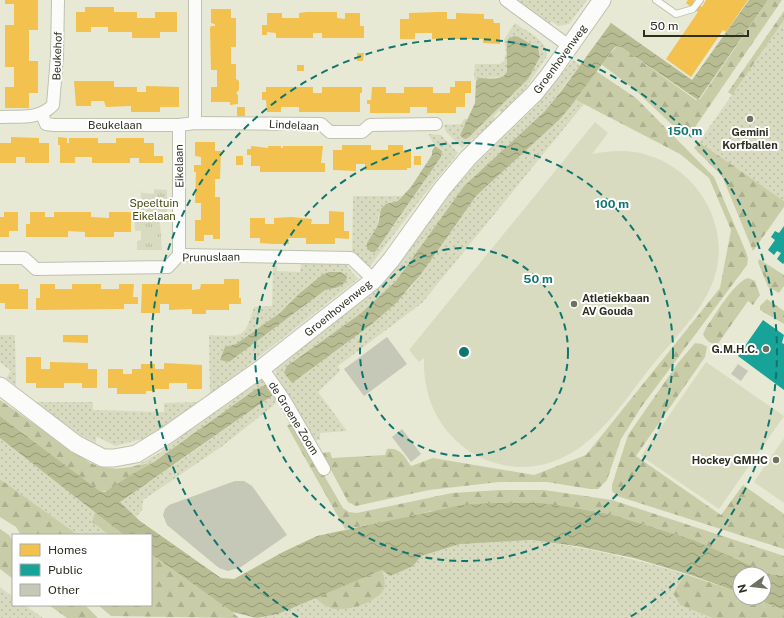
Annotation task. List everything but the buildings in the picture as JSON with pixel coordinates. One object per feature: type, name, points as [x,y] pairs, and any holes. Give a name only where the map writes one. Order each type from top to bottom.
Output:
[{"type":"street","name":"Beukehof","points":[[45,112],[53,105],[55,98],[58,0]]},
{"type":"street","points":[[194,0],[195,123]]},
{"type":"street","points":[[506,0],[569,46]]},
{"type":"street","name":"Groenhovenweg","points":[[0,386],[76,444],[103,458],[114,458],[136,454],[167,435],[262,368],[374,280],[391,260],[442,189],[468,158],[534,94],[550,74],[602,0]]},
{"type":"street","points":[[0,117],[45,112]]},
{"type":"street","name":"Beukelaan","points":[[45,112],[46,124],[54,125],[179,125],[195,123]]},
{"type":"street","name":"Lindelaan","points":[[195,123],[321,124],[330,132],[362,132],[370,125],[436,124]]},
{"type":"street","name":"Eikelaan","points":[[179,125],[179,255]]},
{"type":"street","name":"Prunuslaan","points":[[0,258],[24,258],[36,269],[168,267],[179,255],[351,258],[374,280]]},
{"type":"street","name":"de Groene Zoom","points":[[262,368],[285,401],[324,469]]},
{"type":"lane","points":[[656,0],[676,14],[693,9],[700,0]]},
{"type":"green space","points":[[515,0],[587,0],[569,24],[558,26],[551,21],[549,24]]},
{"type":"green space","points":[[768,0],[782,0],[689,136],[684,136],[634,89],[601,64],[617,46],[621,47],[696,100],[700,99]]},
{"type":"green space","points":[[784,11],[784,20],[732,95],[728,92]]},
{"type":"green space","name":"Gemini Korfballen","points":[[784,20],[784,201],[699,142]]},
{"type":"green space","points":[[515,23],[541,41],[547,51],[547,56],[523,92],[502,113],[499,111],[493,117],[495,120],[462,148],[446,132],[444,125],[461,124],[464,119],[468,119],[460,134],[469,137],[528,79],[540,57],[538,47],[519,37],[506,75],[503,77],[479,78],[476,81],[474,77],[475,64],[500,64],[504,61],[506,52],[504,40]]},
{"type":"green space","points":[[573,60],[580,65],[544,112],[464,186],[396,281],[360,314],[287,366],[409,290],[476,196],[559,120],[576,100],[584,104],[422,303],[338,366],[340,371],[318,392],[347,431],[320,433],[320,440],[315,440],[276,379],[275,366],[369,296],[389,276],[445,196],[459,180],[537,105]]},
{"type":"green space","points":[[596,71],[636,98],[714,177],[746,252],[748,259],[747,265],[642,406],[621,439],[607,480],[598,489],[547,482],[499,482],[429,490],[356,506],[348,502],[322,453],[330,452],[332,458],[385,455],[387,449],[395,449],[401,453],[411,466],[433,458],[534,475],[586,455],[720,288],[731,230],[709,178],[680,154],[576,100]]},
{"type":"green space","name":"Atletiekbaan AV Gouda","points":[[595,122],[608,133],[592,154],[626,151],[647,155],[664,162],[679,171],[703,198],[712,214],[717,232],[719,250],[717,268],[713,282],[700,307],[692,318],[654,363],[627,399],[597,433],[581,447],[563,458],[542,465],[519,467],[491,462],[466,449],[439,420],[433,409],[426,385],[424,358],[419,362],[409,350]]},
{"type":"green space","points":[[428,134],[441,135],[458,153],[423,196],[367,270],[352,258],[353,196],[402,196],[398,201],[386,204],[378,217],[378,225],[367,243],[392,229],[441,157],[442,151],[435,146]]},
{"type":"green space","points":[[699,142],[784,201],[784,207],[753,251],[722,176],[694,148]]},
{"type":"green space","name":"Speeltuin Eikelaan","points":[[141,189],[142,193],[154,194],[154,189],[167,190],[167,220],[160,222],[162,250],[137,250],[137,241],[141,240],[141,231],[135,231],[135,210],[141,210]]},
{"type":"green space","points":[[759,259],[784,275],[784,286],[779,293],[768,287],[758,262]]},
{"type":"green space","points":[[337,262],[346,265],[358,279],[210,395],[209,335],[229,336],[240,334],[248,325],[254,307],[272,306],[273,265],[277,265],[277,271],[300,272],[301,263]]},
{"type":"green space","points":[[748,278],[755,281],[760,295],[753,305],[748,301],[717,345],[710,342],[703,334],[706,328],[731,292]]},
{"type":"green space","points":[[767,299],[784,311],[784,324],[760,310],[760,306]]},
{"type":"green space","points":[[0,335],[15,335],[16,386],[6,378],[11,371],[0,362]]},
{"type":"green space","points":[[695,343],[702,344],[707,347],[705,357],[636,456],[721,515],[743,485],[784,514],[784,549],[617,496],[612,491],[612,485],[628,435],[678,363]]},
{"type":"green space","points":[[706,362],[784,416],[719,509],[641,456]]},
{"type":"green space","points":[[263,377],[278,398],[273,406],[221,447],[143,500],[142,510],[136,517],[120,502],[273,395],[265,386],[154,462],[137,465],[161,452],[178,438]]},
{"type":"green space","points":[[0,400],[90,463],[107,468],[122,468],[154,462],[132,474],[108,491],[100,491],[0,416]]},
{"type":"green space","points":[[33,402],[93,402],[93,410],[164,412],[164,403],[199,402],[153,436],[115,446],[96,437],[96,443],[71,430]]},
{"type":"green space","points":[[290,424],[296,427],[343,508],[349,512],[357,513],[452,493],[500,490],[544,490],[612,500],[784,556],[784,576],[772,574],[772,566],[752,566],[694,540],[610,514],[569,507],[432,511],[376,524],[345,529],[287,426]]},
{"type":"green space","points":[[0,438],[95,512],[92,522],[108,534],[77,534],[0,479]]},
{"type":"green space","name":"Hockey GMHC","points":[[784,438],[784,503],[754,482]]},
{"type":"green space","points":[[0,479],[77,534],[20,534],[16,527],[0,517]]},
{"type":"green space","points":[[95,512],[123,534],[108,534],[92,522]]},
{"type":"green space","points":[[0,529],[9,535],[12,540],[12,578],[0,569]]},
{"type":"green space","points":[[532,540],[610,554],[685,574],[673,593],[680,605],[713,618],[258,618],[278,614],[315,598],[329,608],[342,609],[375,599],[385,582],[382,570],[413,566],[420,556],[460,544]]},
{"type":"green space","points":[[152,555],[239,618],[111,616],[99,606],[152,606]]},
{"type":"green space","points":[[382,570],[385,587],[375,599],[367,603],[350,608],[334,609],[324,605],[315,598]]},
{"type":"green space","points":[[685,574],[732,590],[732,606],[772,605],[784,610],[784,618],[713,618],[680,605],[673,593]]},
{"type":"green space","points":[[0,587],[12,596],[12,606],[26,606],[43,618],[0,618]]},
{"type":"green space","points":[[50,606],[86,606],[98,618],[67,618]]},
{"type":"water","points":[[749,0],[768,0],[698,100],[621,47],[617,46],[614,48],[559,120],[476,196],[421,274],[396,303],[372,324],[292,383],[284,373],[287,366],[360,314],[396,281],[464,186],[544,112],[611,23],[692,80]]},
{"type":"water","points":[[514,36],[519,37],[538,48],[540,57],[528,79],[469,137],[464,139],[460,135],[475,103],[476,81],[479,78],[499,78],[505,75],[507,72],[507,40]]},
{"type":"water","points":[[435,146],[442,151],[441,157],[375,252],[371,252],[367,249],[367,243],[378,225],[381,209],[386,204],[398,201],[411,187],[432,155],[432,151]]},
{"type":"water","points":[[329,272],[341,272],[347,277],[346,281],[338,287],[325,290],[229,362],[220,360],[225,347],[236,344],[280,313],[300,293],[322,275]]},
{"type":"water","points":[[265,385],[273,395],[120,502],[140,521],[221,578],[234,579],[283,552],[317,536],[462,505],[493,503],[540,503],[610,514],[694,540],[752,566],[732,566],[732,590],[691,575],[634,558],[576,546],[532,540],[460,544],[421,556],[413,566],[390,576],[382,570],[278,614],[257,618],[232,612],[152,555],[152,534],[123,534],[0,438],[0,416],[100,491],[105,492],[132,474],[154,462],[256,389]]},
{"type":"water","points":[[772,574],[784,576],[784,610],[772,605]]},
{"type":"place","name":"Gemini Korfballen","points":[[750,119]]},
{"type":"place","name":"Atletiekbaan AV Gouda","points":[[574,304]]},
{"type":"place","name":"G.M.H.C.","points":[[766,349]]},
{"type":"place","name":"Hockey GMHC","points":[[776,460]]}]
